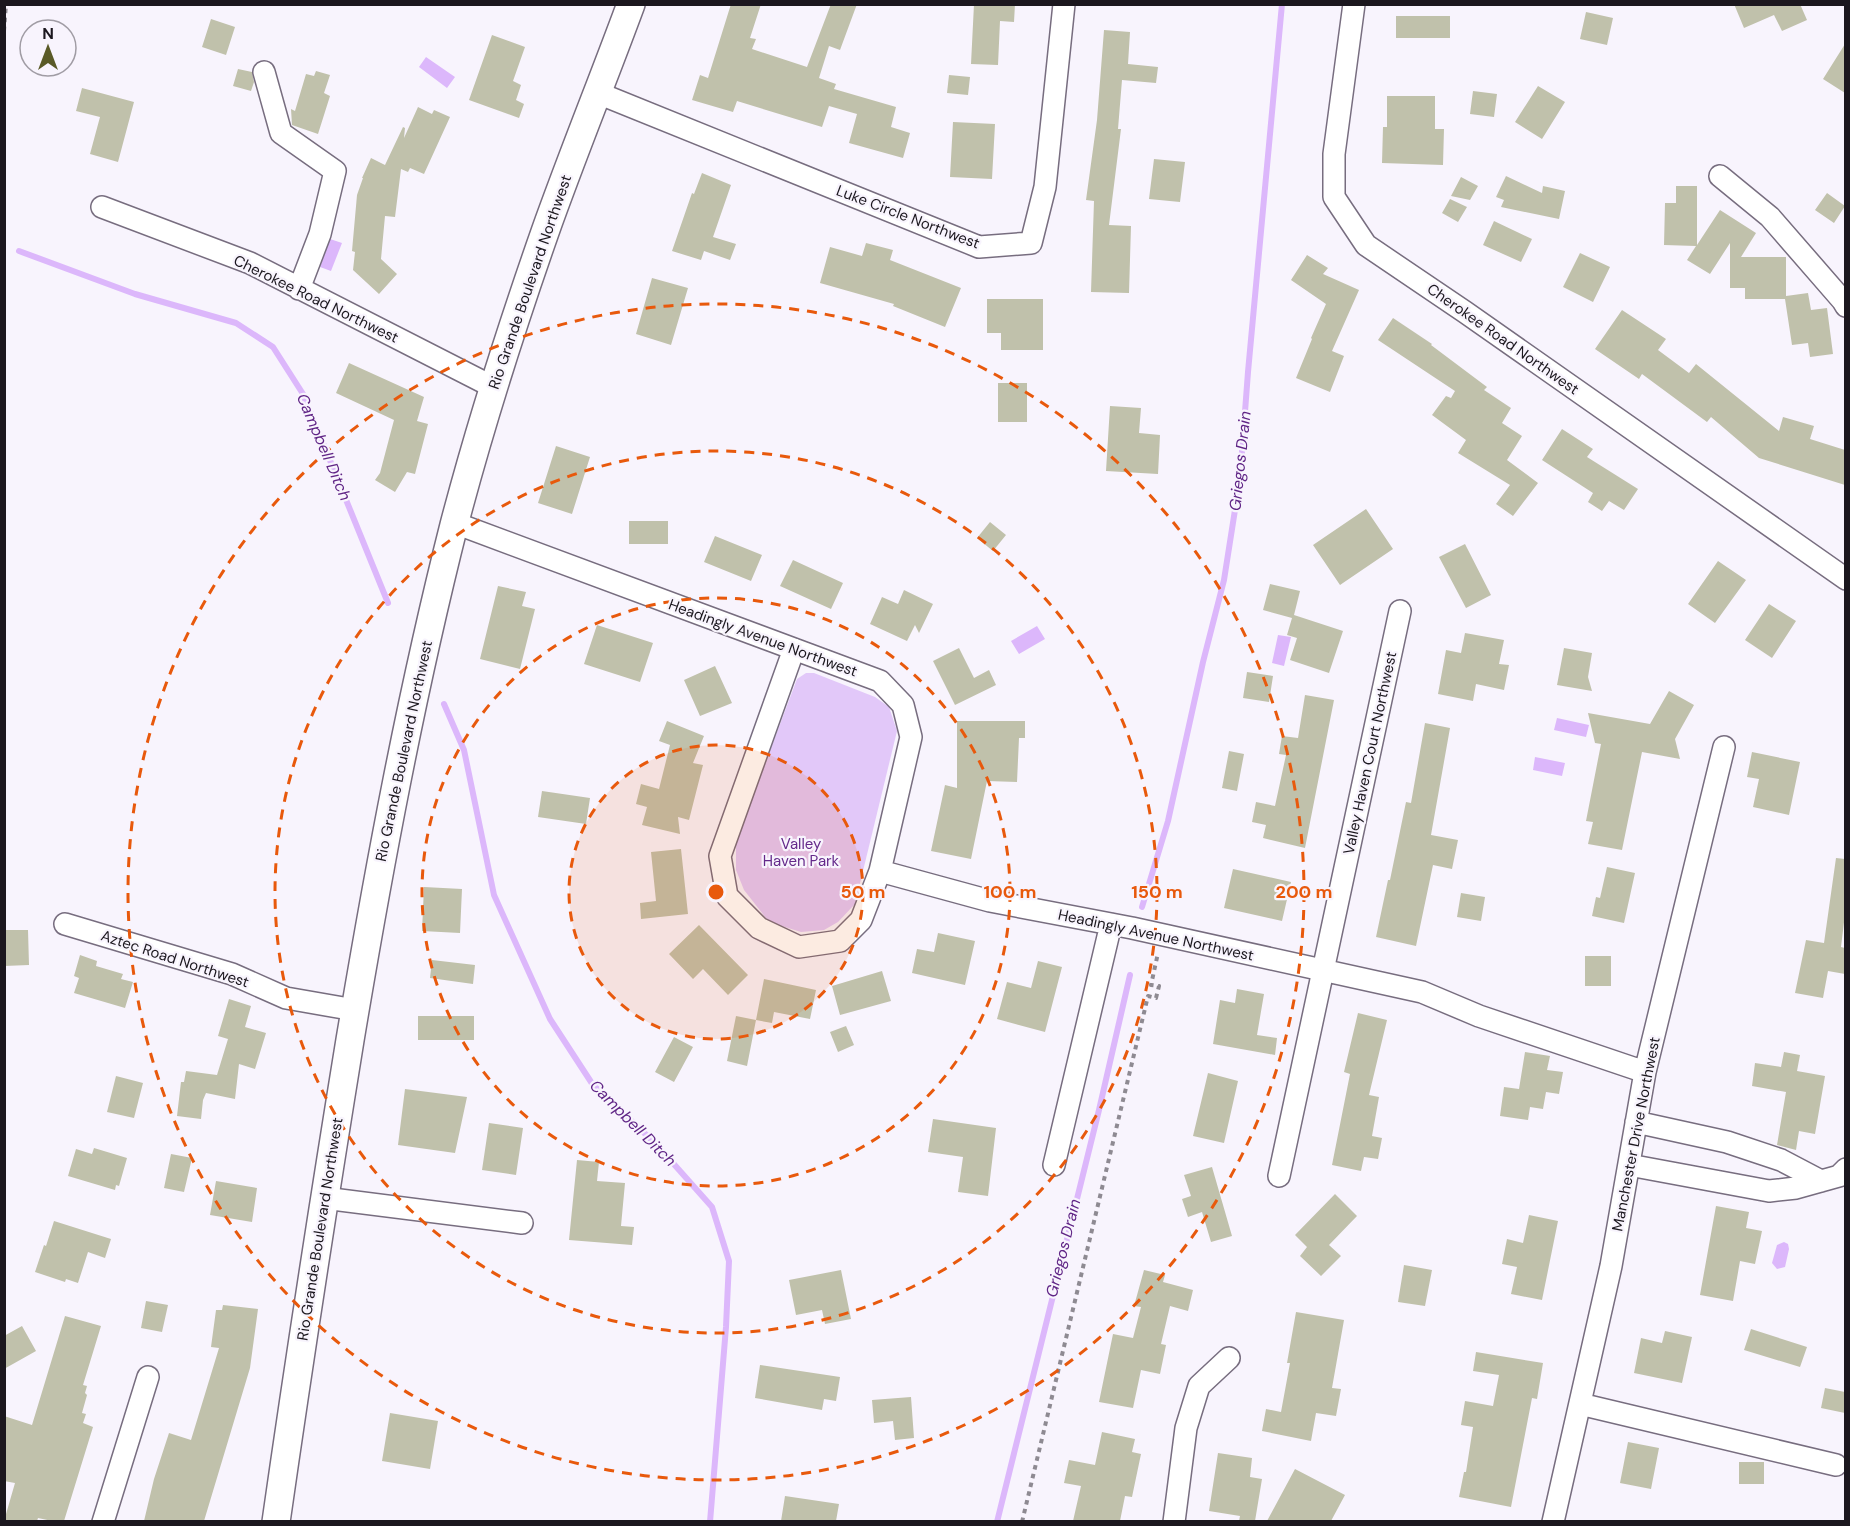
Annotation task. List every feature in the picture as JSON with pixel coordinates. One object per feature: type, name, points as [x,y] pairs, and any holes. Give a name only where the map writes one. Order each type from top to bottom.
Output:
[{"type":"main road","name":"Rio Grande Boulevard Northwest","points":[[276,1521],[324,1198],[355,1010],[384,842],[428,633],[455,523],[493,387],[546,229],[631,4]]},
{"type":"street","name":"Luke Circle Northwest","points":[[598,93],[979,247],[1031,243],[1046,187],[1064,4]]},
{"type":"street","name":"Cherokee Road Northwest","points":[[1354,4],[1334,154],[1334,196],[1366,245],[1845,579]]},
{"type":"street","points":[[264,72],[281,133],[335,171],[320,234],[299,289]]},
{"type":"street","points":[[1720,176],[1770,218],[1845,306]]},
{"type":"street","name":"Cherokee Road Northwest","points":[[102,207],[250,263],[493,387]]},
{"type":"street","name":"Headingly Avenue Northwest","points":[[455,523],[880,681],[903,705],[911,737],[879,871],[990,901],[1111,924],[1422,992],[1479,1016],[1645,1072]]},
{"type":"street","name":"Valley Haven Court Northwest","points":[[1279,1176],[1400,611]]},
{"type":"street","points":[[794,649],[720,856],[727,896],[759,928],[799,947],[840,941],[861,920],[879,871]]},
{"type":"street","name":"Manchester Drive Northwest","points":[[1553,1521],[1611,1266],[1645,1072],[1724,747]]},
{"type":"street","name":"Aztec Road Northwest","points":[[65,924],[232,974],[286,998],[355,1010]]},
{"type":"street","points":[[1054,1164],[1111,924]]},
{"type":"street","points":[[1636,1122],[1727,1142],[1781,1160],[1821,1181]]},
{"type":"street","points":[[1629,1165],[1768,1191],[1796,1188],[1839,1176],[1845,1169]]},
{"type":"street","points":[[324,1198],[522,1223]]},
{"type":"street","points":[[1174,1521],[1186,1428],[1199,1386],[1229,1358]]},
{"type":"street","points":[[103,1521],[148,1377]]},
{"type":"street","points":[[1580,1404],[1836,1465]]},
{"type":"path","points":[[4,31],[6,4]]},
{"type":"path","points":[[1022,1521],[1148,996],[1156,998],[1159,986],[1151,985],[1162,935]]},
{"type":"green space","name":"Valley Haven Park","points":[[806,673],[814,673],[875,697],[889,707],[897,731],[855,904],[838,922],[824,930],[801,932],[769,922],[744,890],[736,870],[736,841],[797,679]]},
{"type":"shaded area","points":[[426,57],[455,77],[447,88],[419,67]]},
{"type":"shaded area","points":[[330,239],[342,243],[331,271],[320,267]]},
{"type":"shaded area","points":[[1037,626],[1045,639],[1019,654],[1011,641]]},
{"type":"shaded area","points":[[1278,635],[1291,637],[1284,666],[1272,663]]},
{"type":"shaded area","points":[[1557,718],[1589,725],[1586,737],[1554,730]]},
{"type":"shaded area","points":[[1535,757],[1565,763],[1562,776],[1533,770]]},
{"type":"shaded area","points":[[1784,1242],[1788,1244],[1789,1249],[1785,1267],[1777,1269],[1772,1263],[1777,1245]]},
{"type":"building","points":[[731,4],[761,4],[750,38],[756,39],[752,49],[807,67],[831,4],[857,4],[840,50],[829,46],[819,78],[836,84],[834,89],[896,107],[891,127],[910,133],[903,158],[849,143],[857,114],[829,106],[822,127],[737,101],[733,112],[692,100],[700,75],[708,78]]},
{"type":"building","points":[[974,4],[1015,4],[1014,22],[1000,21],[998,65],[971,64]]},
{"type":"building","points":[[1734,4],[1800,4],[1807,20],[1782,31],[1774,15],[1744,28]]},
{"type":"building","points":[[1586,12],[1613,18],[1607,45],[1580,39]]},
{"type":"building","points":[[1396,16],[1450,16],[1450,38],[1396,38]]},
{"type":"building","points":[[211,19],[235,27],[226,55],[202,47]]},
{"type":"building","points":[[1104,30],[1130,32],[1128,64],[1158,67],[1156,83],[1122,80],[1118,129],[1121,129],[1109,225],[1131,226],[1129,293],[1091,292],[1094,201],[1086,200],[1097,120]]},
{"type":"building","points":[[492,35],[525,47],[513,81],[521,85],[516,100],[524,104],[519,118],[469,100]]},
{"type":"building","points":[[1845,44],[1845,93],[1823,79]]},
{"type":"building","points":[[238,69],[252,72],[254,82],[251,91],[233,86]]},
{"type":"building","points":[[316,71],[330,75],[324,93],[330,96],[318,134],[292,125],[291,109],[295,111],[306,74],[314,76]]},
{"type":"building","points":[[949,75],[970,77],[968,95],[947,93]]},
{"type":"building","points":[[1538,86],[1565,102],[1542,139],[1515,122]]},
{"type":"building","points":[[82,88],[134,102],[118,162],[90,154],[100,117],[76,111]]},
{"type":"building","points":[[1473,91],[1497,94],[1494,117],[1470,114]]},
{"type":"building","points":[[1387,96],[1435,96],[1435,129],[1444,129],[1443,165],[1382,163],[1383,127],[1387,127]]},
{"type":"building","points":[[418,107],[432,114],[434,110],[450,117],[424,174],[410,168],[408,172],[401,169],[395,217],[385,216],[381,259],[397,274],[379,294],[353,270],[355,252],[352,251],[357,195],[371,158],[385,165],[403,127],[405,128],[404,138]]},
{"type":"building","points":[[953,122],[995,124],[992,179],[950,177]]},
{"type":"building","points":[[1154,159],[1185,162],[1180,202],[1149,199]]},
{"type":"building","points":[[702,173],[731,185],[713,237],[736,244],[730,260],[704,251],[701,260],[672,251],[692,193],[694,194]]},
{"type":"building","points":[[1506,176],[1542,193],[1543,186],[1565,191],[1559,219],[1501,207],[1504,200],[1496,197]]},
{"type":"building","points":[[1461,177],[1478,186],[1470,200],[1451,196]]},
{"type":"building","points":[[1676,186],[1697,186],[1697,245],[1720,210],[1756,233],[1741,257],[1786,257],[1786,296],[1808,293],[1811,310],[1827,308],[1833,354],[1810,357],[1808,343],[1792,345],[1785,299],[1745,299],[1745,288],[1730,288],[1730,243],[1710,274],[1687,260],[1696,246],[1664,245],[1665,203],[1676,203]]},
{"type":"building","points":[[1827,193],[1845,206],[1834,223],[1815,210]]},
{"type":"building","points":[[1450,199],[1467,207],[1458,222],[1442,213]]},
{"type":"building","points":[[1494,221],[1532,239],[1521,262],[1483,245]]},
{"type":"building","points":[[866,243],[893,250],[890,260],[961,288],[945,327],[893,306],[894,304],[820,283],[830,247],[862,256]]},
{"type":"building","points":[[1580,253],[1610,267],[1593,302],[1563,287]]},
{"type":"building","points":[[1307,255],[1328,268],[1323,274],[1359,290],[1332,351],[1344,356],[1330,392],[1296,378],[1326,304],[1291,280]]},
{"type":"building","points":[[652,278],[688,288],[671,345],[636,334]]},
{"type":"building","points":[[987,299],[1043,299],[1043,350],[1001,350],[1001,333],[987,333]]},
{"type":"building","points":[[1622,310],[1666,339],[1658,350],[1689,373],[1696,364],[1779,431],[1783,417],[1814,426],[1810,439],[1845,450],[1845,485],[1759,458],[1711,417],[1707,422],[1642,374],[1639,379],[1595,349]]},
{"type":"building","points":[[1393,318],[1432,344],[1487,387],[1484,390],[1511,408],[1502,423],[1522,436],[1507,460],[1538,483],[1513,516],[1496,504],[1510,485],[1458,453],[1466,440],[1432,415],[1446,396],[1451,398],[1455,391],[1378,340]]},
{"type":"building","points":[[349,363],[424,397],[417,421],[428,424],[415,474],[407,472],[395,492],[375,480],[380,473],[394,420],[336,393]]},
{"type":"building","points":[[998,383],[1027,383],[1027,422],[998,422]]},
{"type":"building","points":[[1110,406],[1141,408],[1139,433],[1160,435],[1158,474],[1106,471]]},
{"type":"building","points":[[1562,429],[1593,449],[1587,457],[1638,489],[1624,510],[1609,501],[1602,511],[1588,502],[1593,493],[1542,460]]},
{"type":"building","points":[[556,446],[590,457],[572,514],[538,503]]},
{"type":"building","points":[[1366,509],[1393,549],[1340,585],[1313,545]]},
{"type":"building","points":[[629,521],[668,521],[668,544],[629,544]]},
{"type":"building","points":[[990,522],[1006,535],[993,551],[977,538]]},
{"type":"building","points":[[715,536],[762,555],[751,581],[704,562]]},
{"type":"building","points":[[1465,544],[1491,595],[1466,608],[1439,557]]},
{"type":"building","points":[[793,560],[843,583],[831,609],[780,586]]},
{"type":"building","points":[[1718,561],[1746,580],[1715,623],[1688,604]]},
{"type":"building","points":[[1270,584],[1300,591],[1294,615],[1343,631],[1329,673],[1290,660],[1297,638],[1287,635],[1292,618],[1263,610]]},
{"type":"building","points":[[498,586],[526,592],[522,606],[535,609],[520,669],[480,659]]},
{"type":"building","points":[[904,590],[933,604],[919,633],[915,625],[907,641],[870,624],[882,597],[898,604]]},
{"type":"building","points":[[1769,604],[1796,621],[1772,658],[1745,640]]},
{"type":"building","points":[[597,625],[653,643],[640,682],[584,664]]},
{"type":"building","points":[[1465,633],[1504,640],[1499,664],[1509,665],[1504,690],[1476,684],[1473,701],[1438,694],[1446,650],[1461,653]]},
{"type":"building","points":[[959,648],[974,678],[989,670],[996,685],[955,705],[933,661]]},
{"type":"building","points":[[1564,648],[1592,653],[1588,677],[1592,691],[1557,685]]},
{"type":"building","points":[[715,666],[732,703],[700,716],[684,680]]},
{"type":"building","points":[[1247,672],[1273,676],[1269,702],[1243,698]]},
{"type":"building","points":[[1669,691],[1694,705],[1675,739],[1680,759],[1642,752],[1622,850],[1588,844],[1593,822],[1586,821],[1601,744],[1595,743],[1588,713],[1650,724]]},
{"type":"building","points":[[1305,695],[1334,700],[1305,848],[1263,838],[1266,825],[1252,822],[1256,802],[1275,806],[1286,755],[1279,754],[1282,736],[1298,738]]},
{"type":"building","points":[[667,721],[704,736],[693,763],[703,765],[689,820],[678,817],[680,834],[642,825],[647,807],[636,804],[641,784],[659,789],[670,745],[659,741]]},
{"type":"building","points":[[957,721],[1025,721],[1025,738],[1019,738],[1017,782],[987,781],[971,859],[931,851],[945,785],[957,788]]},
{"type":"building","points":[[1425,723],[1450,728],[1431,835],[1458,840],[1452,869],[1433,865],[1416,946],[1376,937],[1406,802],[1411,803]]},
{"type":"building","points":[[1229,751],[1244,754],[1237,791],[1222,788]]},
{"type":"building","points":[[1752,752],[1800,762],[1789,815],[1753,807],[1759,779],[1747,777]]},
{"type":"building","points":[[542,791],[590,798],[586,824],[538,817]]},
{"type":"building","points":[[681,849],[688,914],[641,919],[640,903],[656,901],[651,852]]},
{"type":"building","points":[[1836,858],[1845,859],[1845,914],[1841,947],[1845,948],[1845,974],[1828,971],[1823,998],[1795,993],[1806,940],[1824,943]]},
{"type":"building","points":[[1607,867],[1635,873],[1624,923],[1592,916],[1596,897],[1600,898]]},
{"type":"building","points":[[1233,869],[1291,882],[1282,921],[1224,908]]},
{"type":"building","points":[[424,887],[462,889],[460,933],[422,931]]},
{"type":"building","points":[[1461,893],[1485,897],[1481,921],[1457,917]]},
{"type":"building","points":[[699,925],[748,975],[728,995],[703,969],[693,979],[669,954]]},
{"type":"building","points":[[4,930],[28,930],[29,965],[4,966]]},
{"type":"building","points":[[938,933],[975,941],[965,985],[912,973],[917,949],[934,952]]},
{"type":"building","points":[[80,955],[97,961],[96,966],[123,974],[121,979],[133,982],[125,1008],[74,993],[79,978],[74,976]]},
{"type":"building","points":[[1585,956],[1611,956],[1611,986],[1585,986]]},
{"type":"building","points":[[432,960],[475,965],[473,984],[430,978]]},
{"type":"building","points":[[1038,961],[1062,967],[1045,1032],[997,1019],[1007,982],[1031,988]]},
{"type":"building","points":[[882,971],[891,1001],[840,1015],[832,986]]},
{"type":"building","points":[[764,979],[816,990],[810,1019],[774,1012],[772,1023],[756,1020]]},
{"type":"building","points":[[1237,989],[1264,994],[1257,1035],[1277,1038],[1275,1055],[1213,1044],[1220,1000],[1235,1003]]},
{"type":"building","points":[[229,999],[251,1006],[245,1027],[266,1033],[255,1069],[239,1064],[235,1099],[206,1093],[201,1119],[177,1116],[181,1082],[184,1082],[186,1071],[217,1075],[228,1039],[218,1036]]},
{"type":"building","points":[[1358,1013],[1387,1020],[1369,1095],[1379,1097],[1372,1136],[1382,1138],[1378,1159],[1364,1157],[1361,1171],[1332,1165],[1350,1074],[1344,1072]]},
{"type":"building","points":[[418,1016],[474,1016],[474,1040],[418,1040]]},
{"type":"building","points":[[736,1016],[756,1020],[747,1066],[727,1061]]},
{"type":"building","points":[[846,1026],[854,1045],[838,1052],[830,1032]]},
{"type":"building","points":[[674,1037],[693,1047],[674,1082],[655,1072]]},
{"type":"building","points":[[1525,1052],[1550,1056],[1547,1070],[1563,1072],[1559,1094],[1546,1092],[1543,1109],[1530,1107],[1528,1120],[1500,1116],[1504,1087],[1519,1089]]},
{"type":"building","points":[[1784,1052],[1800,1055],[1797,1071],[1825,1076],[1815,1134],[1799,1131],[1796,1150],[1777,1145],[1786,1092],[1752,1086],[1755,1063],[1781,1067]]},
{"type":"building","points":[[1208,1073],[1238,1081],[1224,1143],[1193,1136]]},
{"type":"building","points":[[116,1076],[143,1083],[134,1118],[107,1112]]},
{"type":"building","points":[[405,1089],[467,1097],[455,1153],[398,1145]]},
{"type":"building","points":[[933,1119],[996,1128],[988,1196],[958,1192],[963,1157],[928,1152]]},
{"type":"building","points":[[489,1123],[523,1128],[516,1175],[482,1170]]},
{"type":"building","points":[[94,1148],[127,1158],[119,1186],[116,1185],[115,1190],[68,1176],[76,1149],[92,1154]]},
{"type":"building","points":[[171,1154],[192,1158],[184,1192],[164,1188]]},
{"type":"building","points":[[577,1160],[599,1162],[597,1181],[625,1183],[621,1226],[634,1227],[632,1245],[569,1240]]},
{"type":"building","points":[[1212,1167],[1232,1236],[1211,1242],[1202,1212],[1188,1217],[1182,1199],[1191,1196],[1184,1175]]},
{"type":"building","points":[[216,1181],[257,1188],[252,1222],[210,1215]]},
{"type":"building","points":[[1335,1194],[1357,1216],[1329,1245],[1341,1256],[1321,1276],[1300,1256],[1307,1247],[1295,1235]]},
{"type":"building","points":[[1716,1206],[1749,1212],[1746,1228],[1762,1231],[1755,1264],[1740,1261],[1733,1301],[1700,1295]]},
{"type":"building","points":[[1529,1215],[1558,1221],[1542,1300],[1511,1294],[1517,1267],[1502,1264],[1507,1239],[1523,1243]]},
{"type":"building","points":[[54,1221],[111,1239],[105,1258],[88,1252],[78,1283],[66,1279],[65,1282],[35,1272]]},
{"type":"building","points":[[1404,1265],[1432,1270],[1425,1306],[1398,1302]]},
{"type":"building","points":[[841,1270],[851,1319],[825,1324],[822,1310],[796,1315],[789,1280]]},
{"type":"building","points":[[1144,1270],[1165,1275],[1163,1282],[1193,1290],[1188,1311],[1170,1306],[1161,1344],[1166,1345],[1160,1374],[1141,1370],[1133,1408],[1099,1402],[1113,1334],[1133,1338],[1141,1307],[1134,1306]]},
{"type":"building","points":[[146,1301],[168,1305],[162,1332],[141,1328]]},
{"type":"building","points":[[223,1305],[258,1309],[250,1368],[204,1521],[144,1521],[154,1479],[169,1433],[191,1440],[219,1348],[211,1347],[216,1310],[222,1310]]},
{"type":"building","points":[[1296,1312],[1344,1320],[1332,1388],[1341,1389],[1336,1416],[1316,1413],[1311,1441],[1262,1431],[1266,1409],[1281,1412]]},
{"type":"building","points":[[65,1316],[101,1326],[83,1385],[87,1386],[85,1393],[87,1395],[82,1413],[86,1414],[83,1423],[93,1427],[64,1521],[38,1518],[37,1521],[4,1521],[15,1483],[4,1481],[4,1416],[32,1425]]},
{"type":"building","points":[[22,1326],[36,1351],[4,1369],[4,1336]]},
{"type":"building","points":[[1751,1329],[1807,1347],[1800,1367],[1744,1350]]},
{"type":"building","points":[[1665,1331],[1692,1337],[1682,1383],[1634,1373],[1641,1338],[1662,1343]]},
{"type":"building","points":[[1476,1352],[1543,1363],[1537,1399],[1532,1398],[1511,1507],[1459,1497],[1464,1472],[1466,1472],[1473,1427],[1461,1425],[1465,1401],[1493,1406],[1499,1375],[1473,1371]]},
{"type":"building","points":[[760,1365],[840,1377],[836,1401],[824,1399],[822,1410],[755,1398]]},
{"type":"building","points":[[1825,1388],[1845,1392],[1845,1413],[1821,1408]]},
{"type":"building","points":[[911,1397],[914,1438],[895,1440],[893,1421],[874,1423],[872,1400]]},
{"type":"building","points":[[390,1413],[438,1421],[430,1469],[382,1461]]},
{"type":"building","points":[[1102,1432],[1135,1439],[1132,1452],[1141,1454],[1132,1497],[1125,1496],[1120,1521],[1073,1521],[1081,1486],[1064,1483],[1069,1460],[1095,1465]]},
{"type":"building","points":[[1628,1442],[1659,1448],[1651,1489],[1620,1483]]},
{"type":"building","points":[[1218,1453],[1252,1458],[1250,1477],[1262,1479],[1255,1521],[1239,1521],[1240,1516],[1209,1511]]},
{"type":"building","points":[[1739,1462],[1764,1462],[1764,1484],[1739,1484]]},
{"type":"building","points":[[1295,1469],[1345,1495],[1331,1521],[1267,1521]]},
{"type":"building","points":[[785,1496],[839,1504],[836,1521],[781,1521]]},
{"type":"waterway","name":"Griegos Drain","points":[[1142,907],[1168,821],[1203,662],[1224,580],[1240,478],[1282,4]]},
{"type":"waterway","name":"Campbell Ditch","points":[[19,251],[135,294],[236,323],[273,347],[303,394],[388,603]]},
{"type":"waterway","name":"Campbell Ditch","points":[[444,704],[464,750],[494,895],[550,1019],[593,1085],[656,1144],[712,1207],[729,1261],[710,1522]]},
{"type":"waterway","name":"Griegos Drain","points":[[997,1522],[1130,975]]}]
